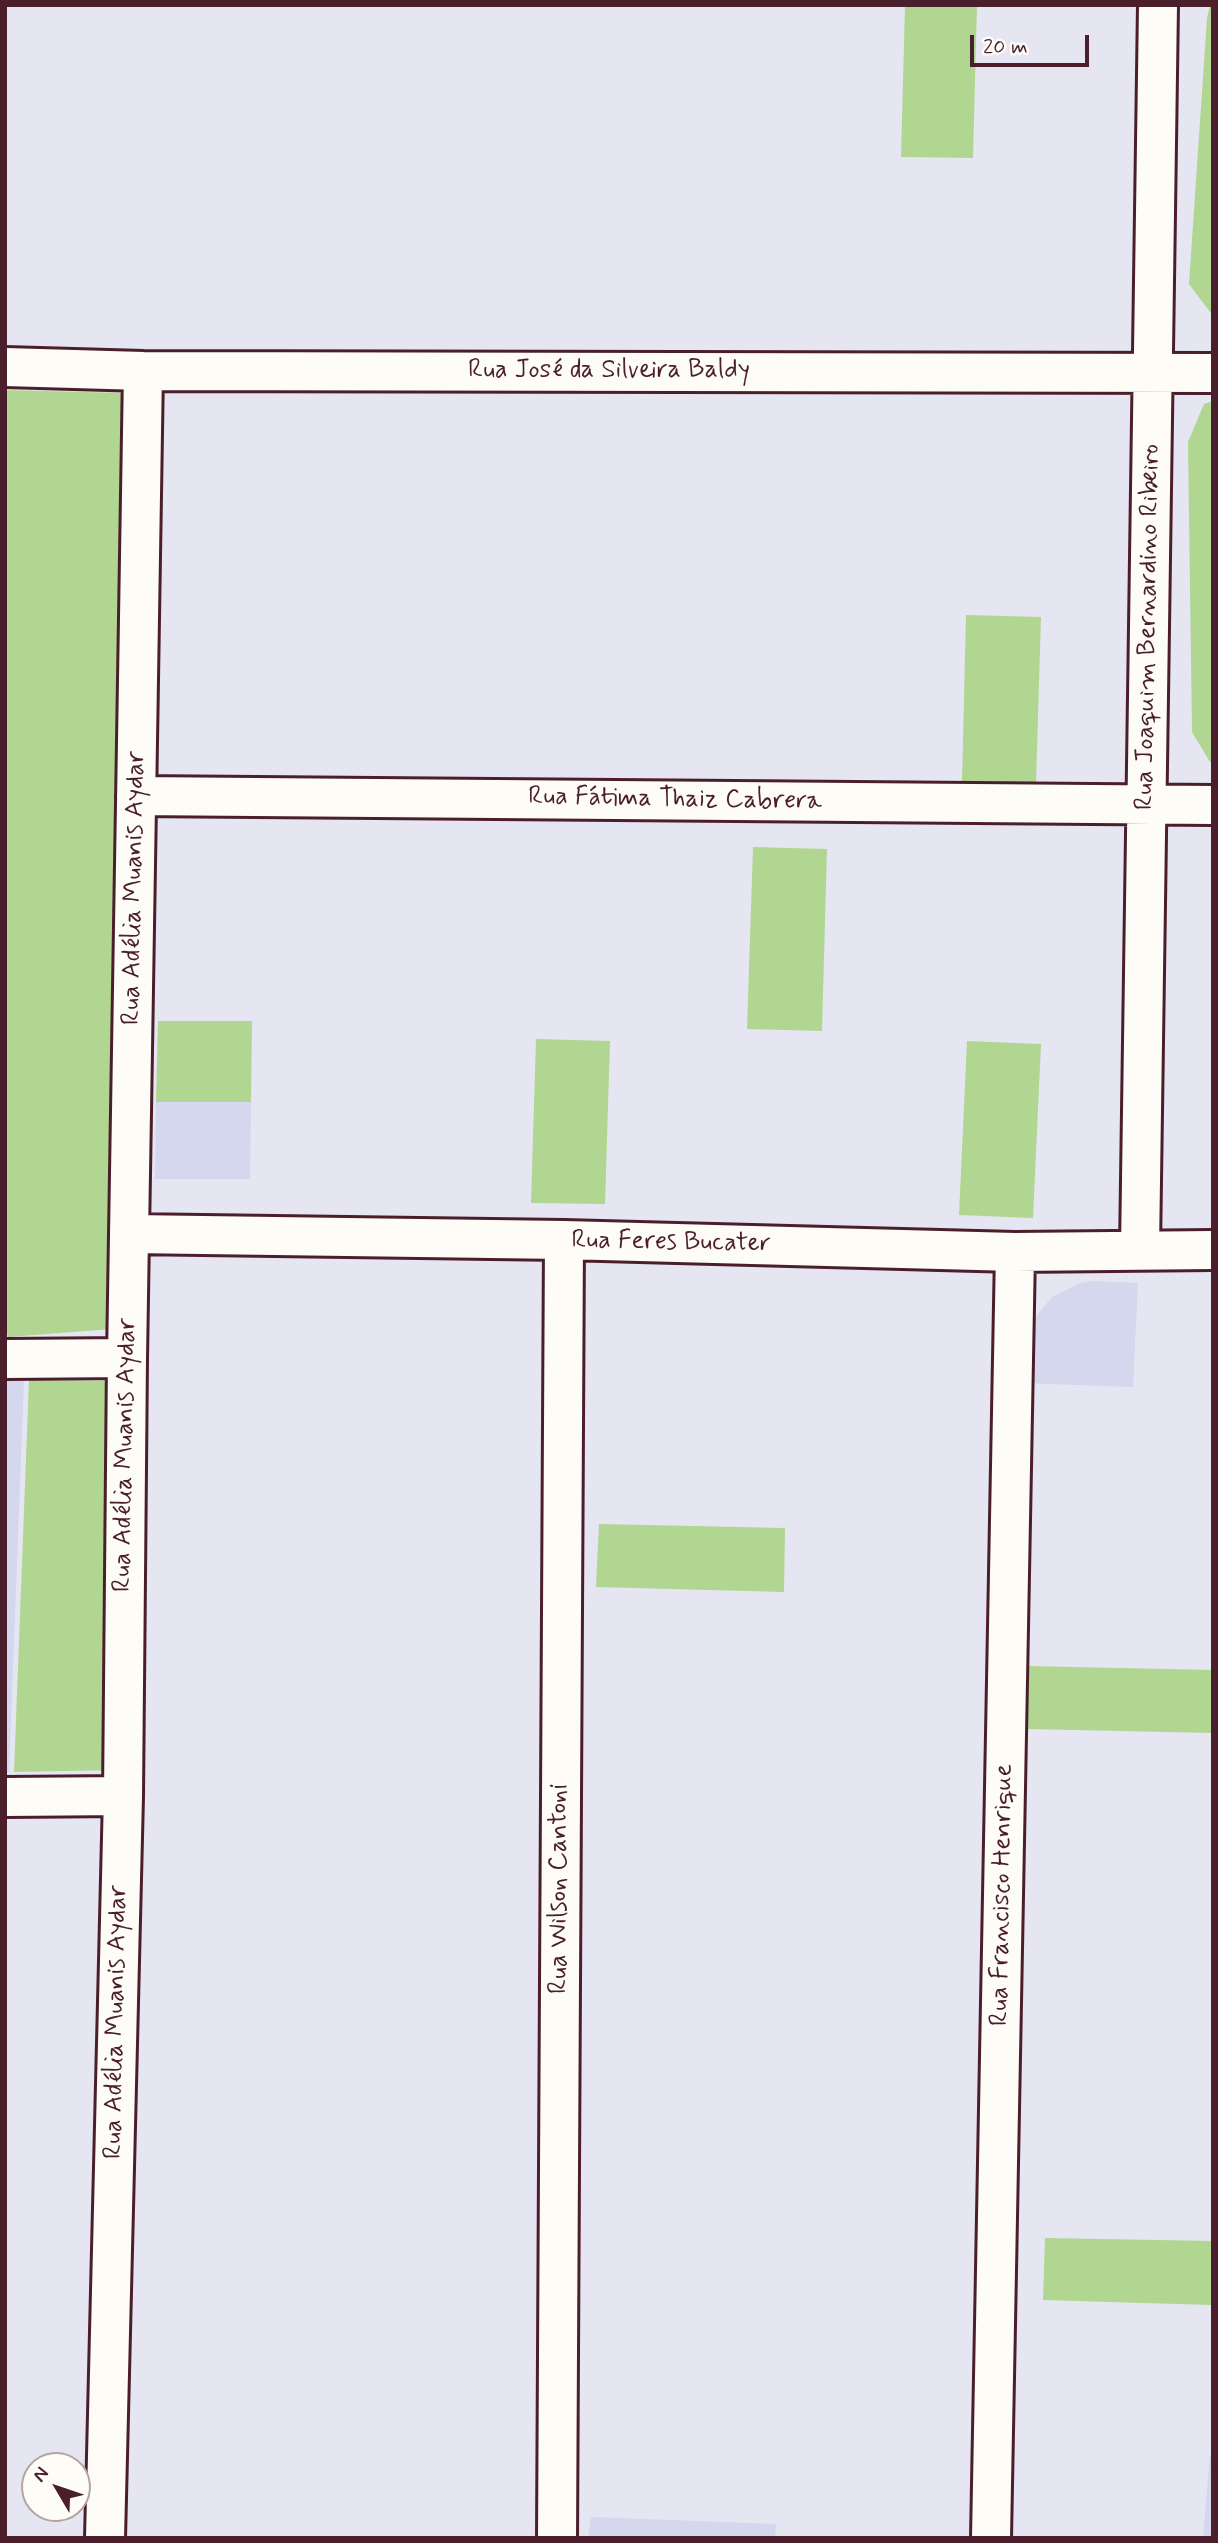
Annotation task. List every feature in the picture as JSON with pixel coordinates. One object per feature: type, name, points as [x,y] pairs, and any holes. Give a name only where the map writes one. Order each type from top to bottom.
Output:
[{"type":"street","name":"Rua Joaquim Bernardino Ribeiro","points":[[1140,1249],[1158,5]]},
{"type":"street","name":"Rua José da Silveira Baldy","points":[[5,367],[143,371],[1213,373]]},
{"type":"street","name":"Rua Adélia Muanis Aydar","points":[[105,2538],[123,1796],[127,1358],[143,371]]},
{"type":"street","name":"Rua Fátima Thaiz Cabrera","points":[[136,796],[1213,805]]},
{"type":"street","name":"Rua Feres Bucater","points":[[130,1234],[564,1240],[1015,1252],[1213,1250]]},
{"type":"street","name":"Rua Wilson Cantoni","points":[[557,2538],[564,1240]]},
{"type":"street","name":"Rua Francisco Henrique","points":[[991,2538],[1015,1252]]},
{"type":"street","points":[[5,1359],[127,1358]]},
{"type":"street","points":[[5,1797],[123,1796]]},
{"type":"shaded area","points":[[156,1102],[251,1102],[250,1179],[155,1179]]},
{"type":"shaded area","points":[[1080,1283],[1138,1283],[1133,1387],[1024,1383],[1031,1327],[1037,1315],[1052,1297]]},
{"type":"shaded area","points":[[5,1380],[24,1380],[9,1772],[5,1772]]},
{"type":"shaded area","points":[[1210,2454],[1213,2454],[1213,2538],[1203,2538]]},
{"type":"shaded area","points":[[591,2517],[776,2524],[775,2538],[588,2538]]},
{"type":"green space","points":[[905,5],[977,5],[973,158],[901,157]]},
{"type":"green space","points":[[1210,5],[1213,5],[1213,316],[1189,284]]},
{"type":"green space","points":[[5,390],[124,393],[112,1329],[8,1337],[5,1326]]},
{"type":"green space","points":[[1213,401],[1213,762],[1210,762],[1192,732],[1188,442],[1204,404]]},
{"type":"green space","points":[[966,615],[1041,617],[1036,783],[962,781]]},
{"type":"green space","points":[[753,847],[827,849],[822,1031],[747,1029]]},
{"type":"green space","points":[[158,1021],[252,1021],[251,1102],[156,1102]]},
{"type":"green space","points":[[536,1039],[610,1041],[605,1204],[531,1203]]},
{"type":"green space","points":[[967,1041],[1041,1044],[1033,1218],[959,1215]]},
{"type":"green space","points":[[29,1380],[120,1381],[117,1770],[14,1772]]},
{"type":"green space","points":[[599,1524],[785,1528],[784,1592],[596,1587]]},
{"type":"green space","points":[[1028,1666],[1213,1670],[1213,1733],[1027,1729]]},
{"type":"green space","points":[[1045,2238],[1213,2241],[1211,2305],[1043,2300]]}]
